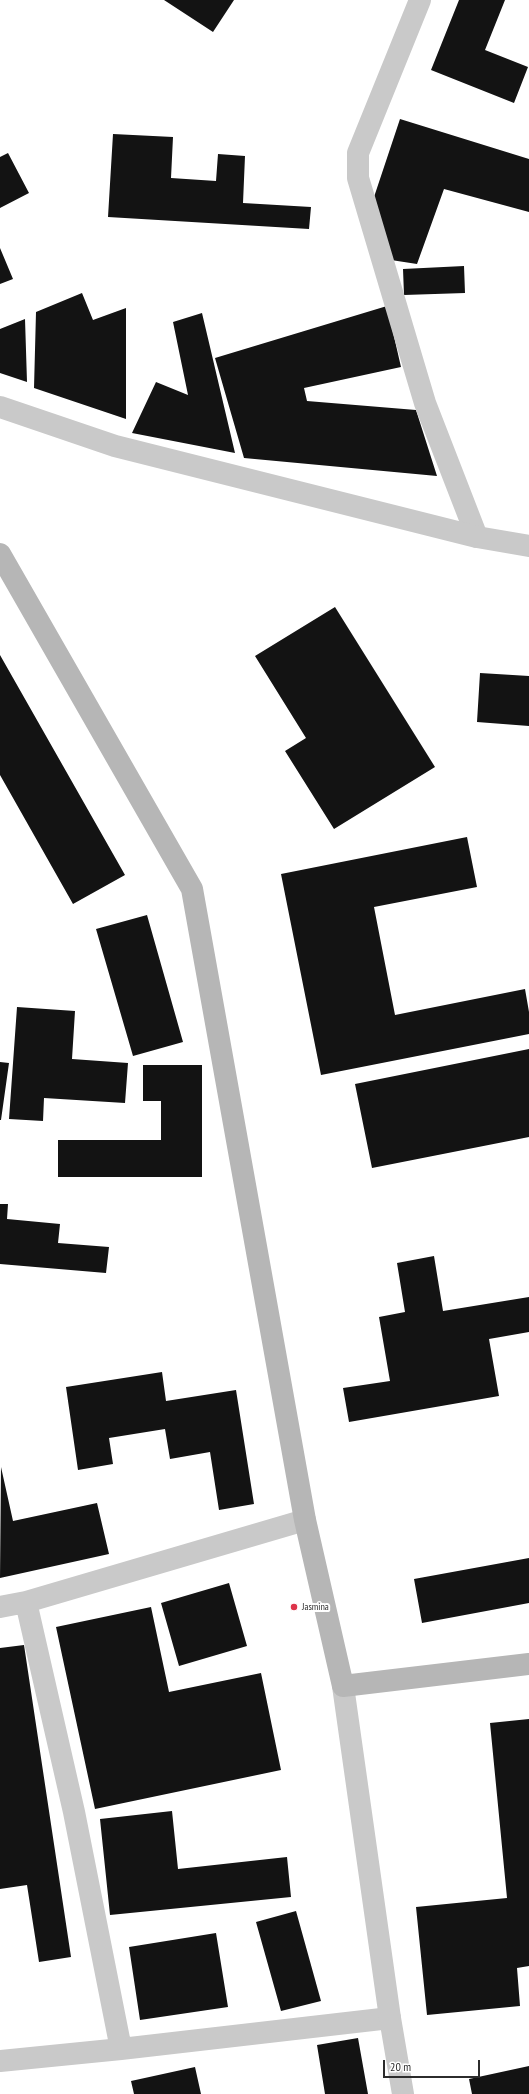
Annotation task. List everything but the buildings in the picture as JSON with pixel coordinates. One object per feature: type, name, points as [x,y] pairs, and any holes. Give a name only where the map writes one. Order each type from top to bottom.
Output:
[{"type":"main road","points":[[0,554],[192,889],[305,1520],[343,1686],[529,1664]]},
{"type":"street","points":[[420,0],[358,153],[358,178],[425,403],[477,537]]},
{"type":"street","points":[[0,407],[115,446],[477,537],[529,546]]},
{"type":"street","points":[[0,1607],[26,1602],[305,1520]]},
{"type":"street","points":[[26,1602],[74,1812],[120,2049]]},
{"type":"street","points":[[343,1686],[390,2018],[403,2094]]},
{"type":"street","points":[[0,2061],[120,2049],[390,2018]]},
{"type":"place","name":"Jasmina","points":[[294,1607]]}]
